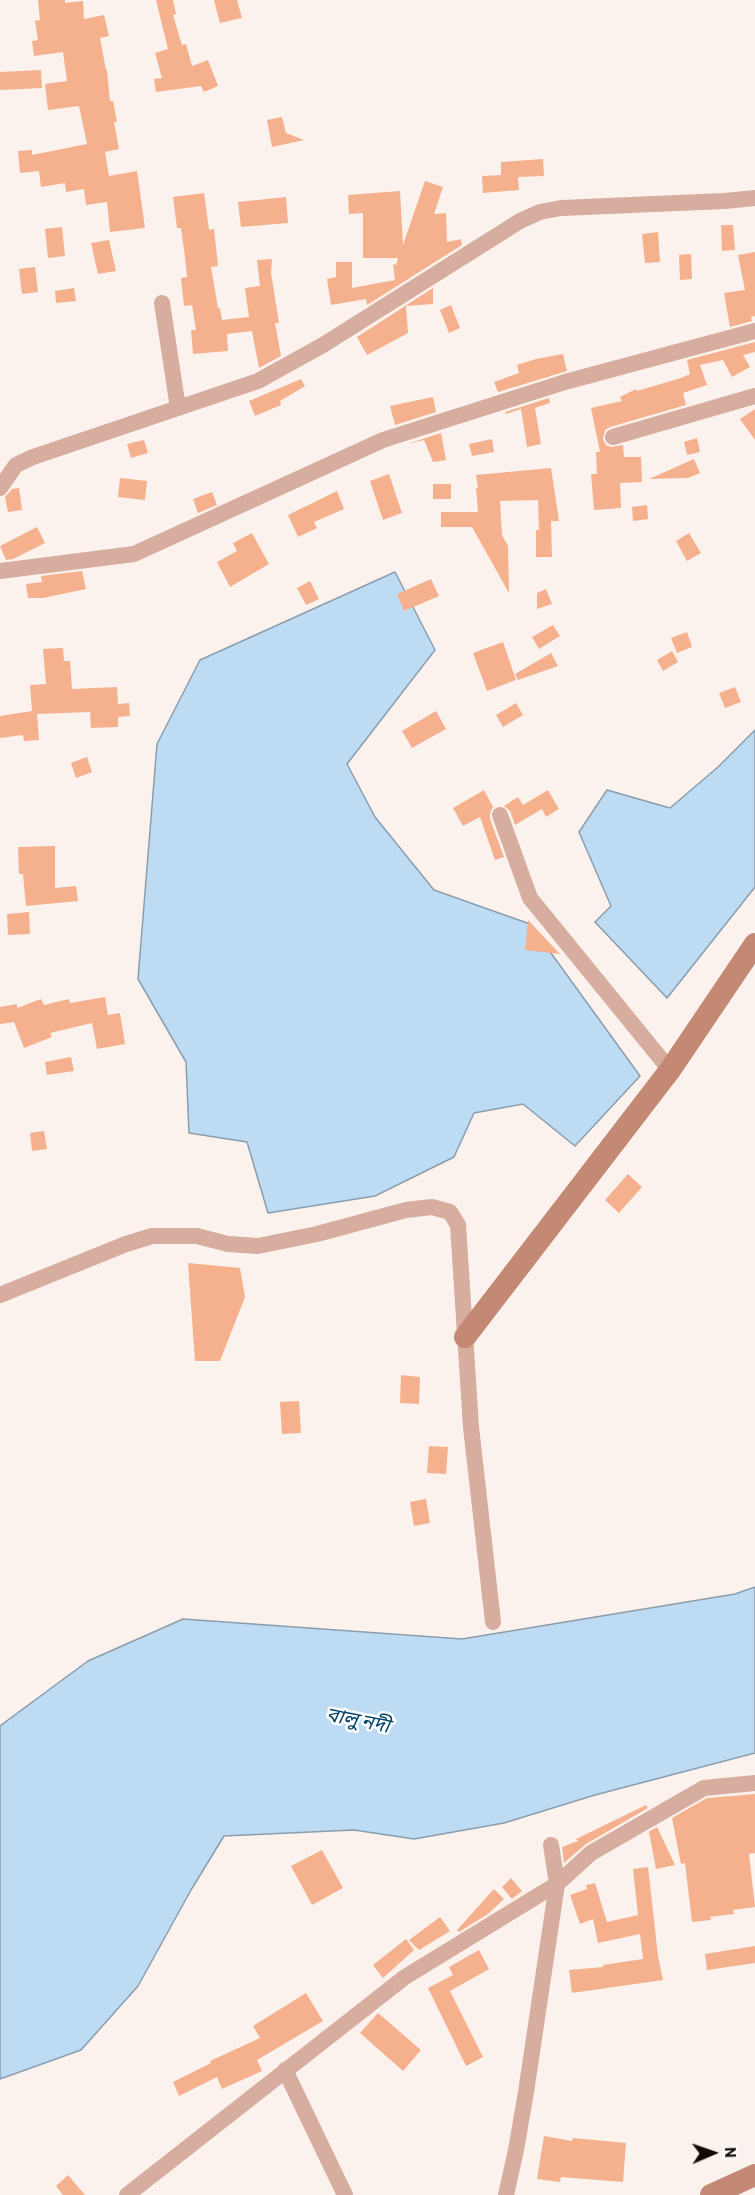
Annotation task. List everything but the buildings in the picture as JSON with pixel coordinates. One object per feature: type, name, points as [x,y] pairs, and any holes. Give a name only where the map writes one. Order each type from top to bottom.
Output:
[{"type":"street","points":[[0,488],[16,465],[33,457],[258,381],[323,345],[501,233],[540,212],[561,208],[755,198]]},
{"type":"street","points":[[162,303],[178,408]]},
{"type":"street","points":[[0,571],[134,554],[383,440],[565,382],[755,331]]},
{"type":"street","points":[[613,436],[755,396]]},
{"type":"street","points":[[500,815],[530,898],[670,1070]]},
{"type":"street","points":[[465,1337],[670,1070],[755,944]]},
{"type":"street","points":[[0,1295],[126,1244],[152,1236],[197,1236],[228,1244],[258,1246],[317,1234],[406,1210],[432,1207],[450,1212],[458,1225],[471,1427],[493,1622]]},
{"type":"street","points":[[130,2192],[405,1977],[557,1884],[591,1853],[704,1788],[755,1783]]},
{"type":"street","points":[[506,2195],[526,2092],[557,1884],[551,1845]]},
{"type":"street","points":[[285,2070],[345,2195]]},
{"type":"street","points":[[711,2195],[755,2175]]},
{"type":"water","points":[[395,572],[435,650],[347,764],[375,817],[434,890],[530,924],[640,1076],[575,1146],[523,1104],[474,1113],[454,1157],[375,1196],[268,1213],[247,1142],[189,1133],[186,1062],[138,979],[157,744],[200,660]]},
{"type":"water","points":[[755,730],[755,887],[667,998],[595,922],[611,906],[579,832],[607,790],[670,808],[718,767]]},
{"type":"water","name":"বালু নদী","points":[[755,1587],[755,1753],[595,1795],[504,1823],[414,1839],[354,1830],[224,1836],[138,1986],[81,2050],[0,2079],[0,1726],[88,1661],[183,1619],[462,1639],[735,1594]]}]
